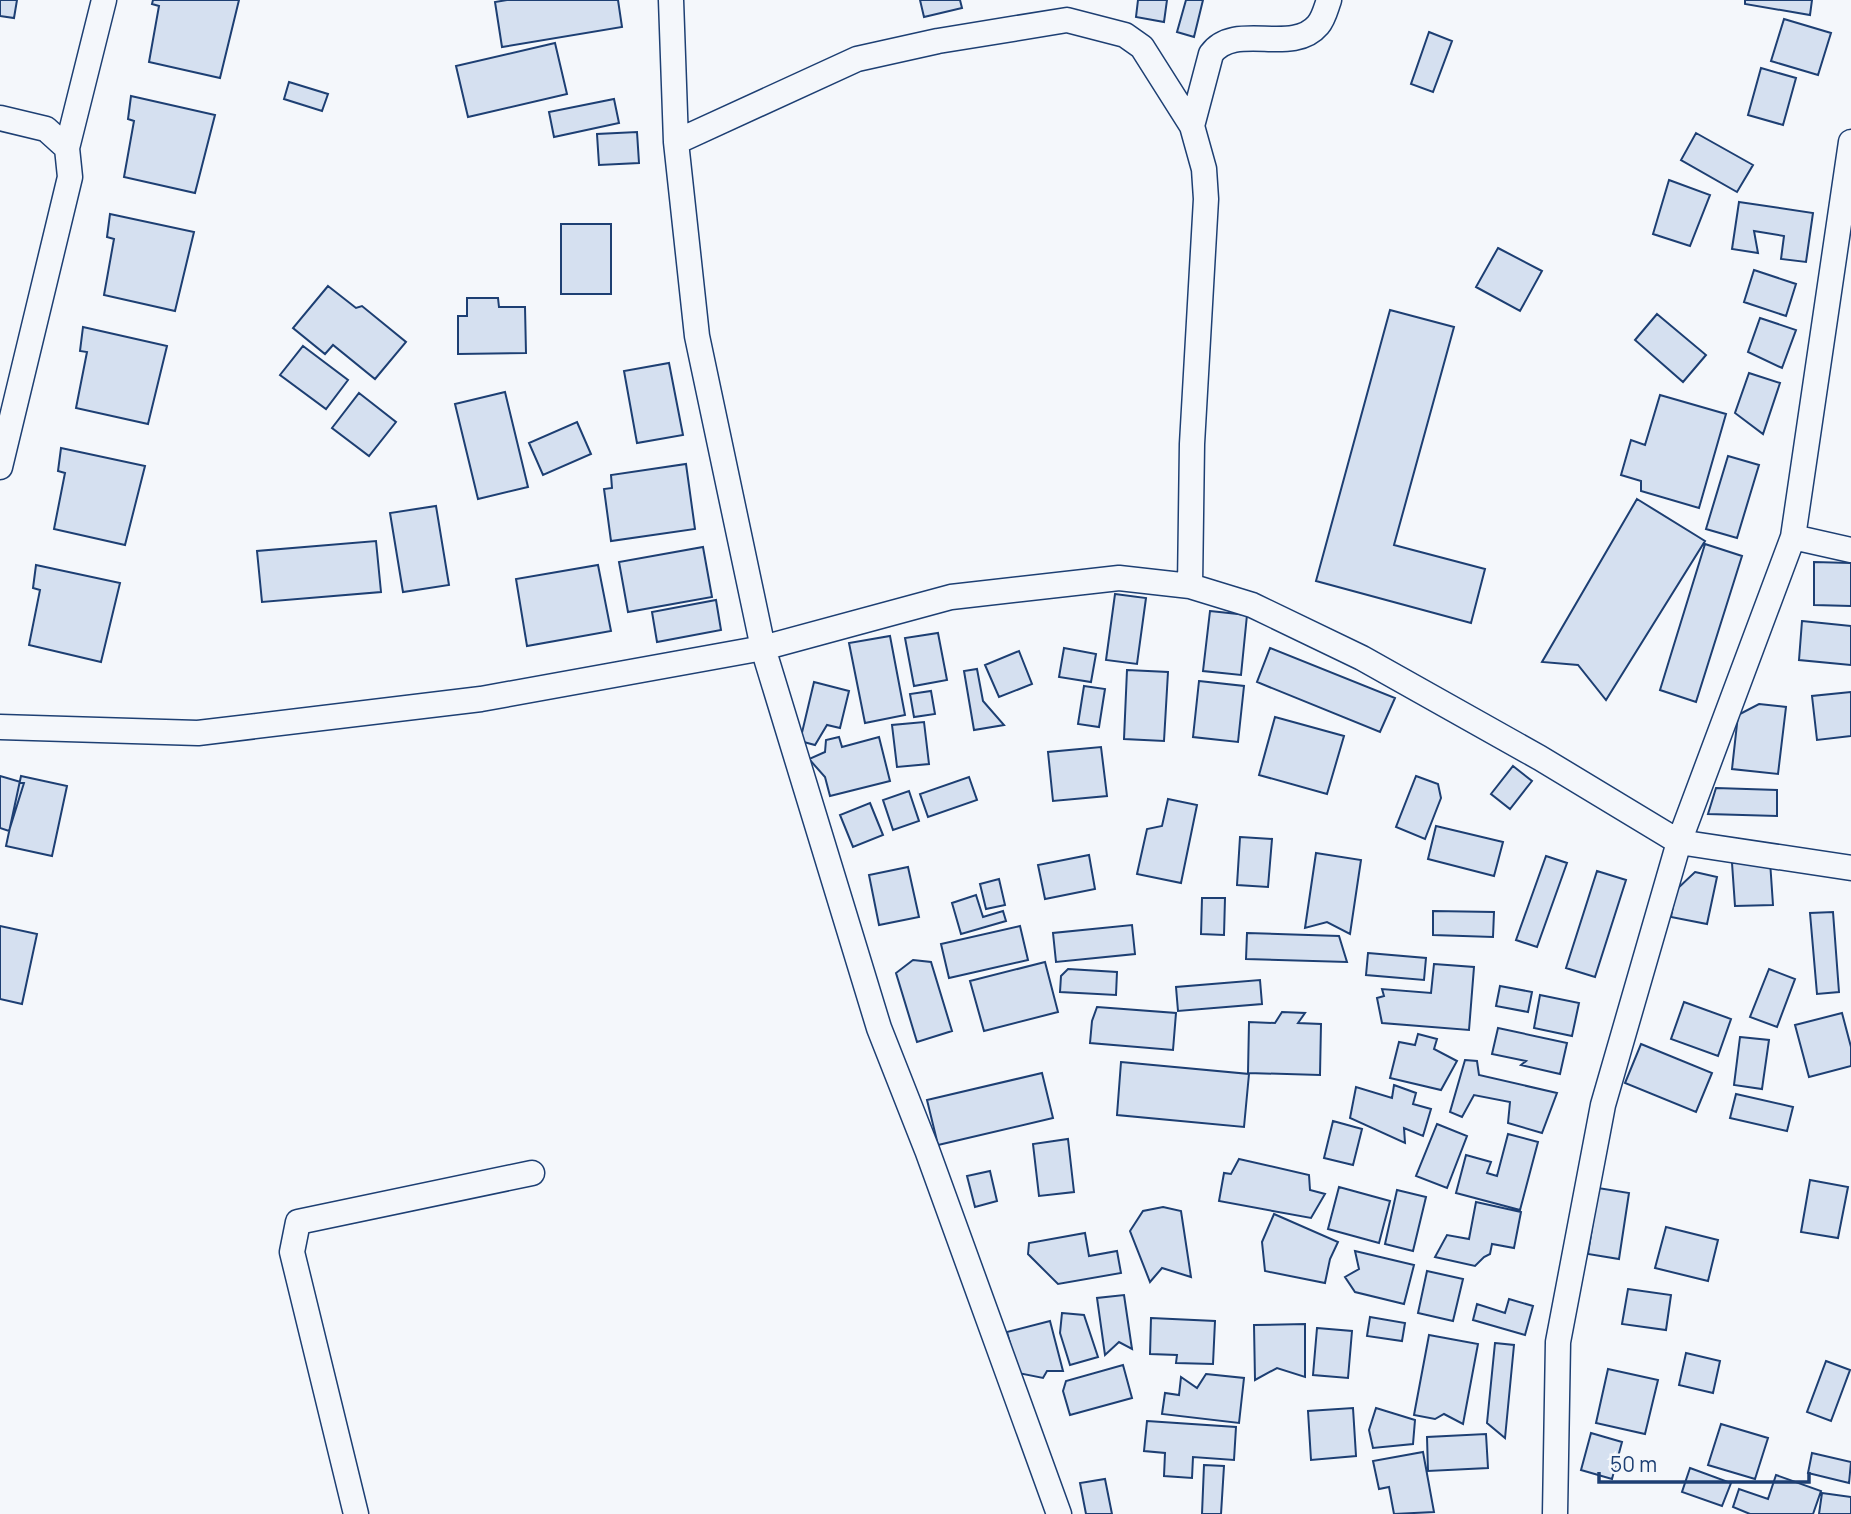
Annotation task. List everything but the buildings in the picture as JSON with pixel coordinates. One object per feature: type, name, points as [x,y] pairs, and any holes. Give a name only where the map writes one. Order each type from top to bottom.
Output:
[{"type":"street","points":[[0,467],[70,177],[67,148],[104,0]]},
{"type":"street","points":[[671,0],[676,142],[696,336],[763,648],[879,1028],[927,1150],[1059,1514]]},
{"type":"street","points":[[1192,126],[1211,54],[1216,47],[1237,40],[1291,38],[1309,32],[1318,26],[1323,18],[1329,0]]},
{"type":"street","points":[[676,142],[857,59],[1063,10],[1125,35],[1142,47],[1192,126],[1204,169],[1206,199],[1192,444],[1190,586]]},
{"type":"street","points":[[0,118],[46,129],[67,148]]},
{"type":"street","points":[[1555,1514],[1558,1342],[1603,1105],[1679,842],[1793,537],[1851,142]]},
{"type":"street","points":[[1793,537],[1851,550]]},
{"type":"street","points":[[0,727],[198,733],[481,699],[763,648],[951,597],[1119,578],[1190,586],[1252,605],[1362,658],[1540,758],[1679,842],[1851,868]]},
{"type":"street","points":[[356,1514],[292,1252],[298,1222],[532,1173]]}]
